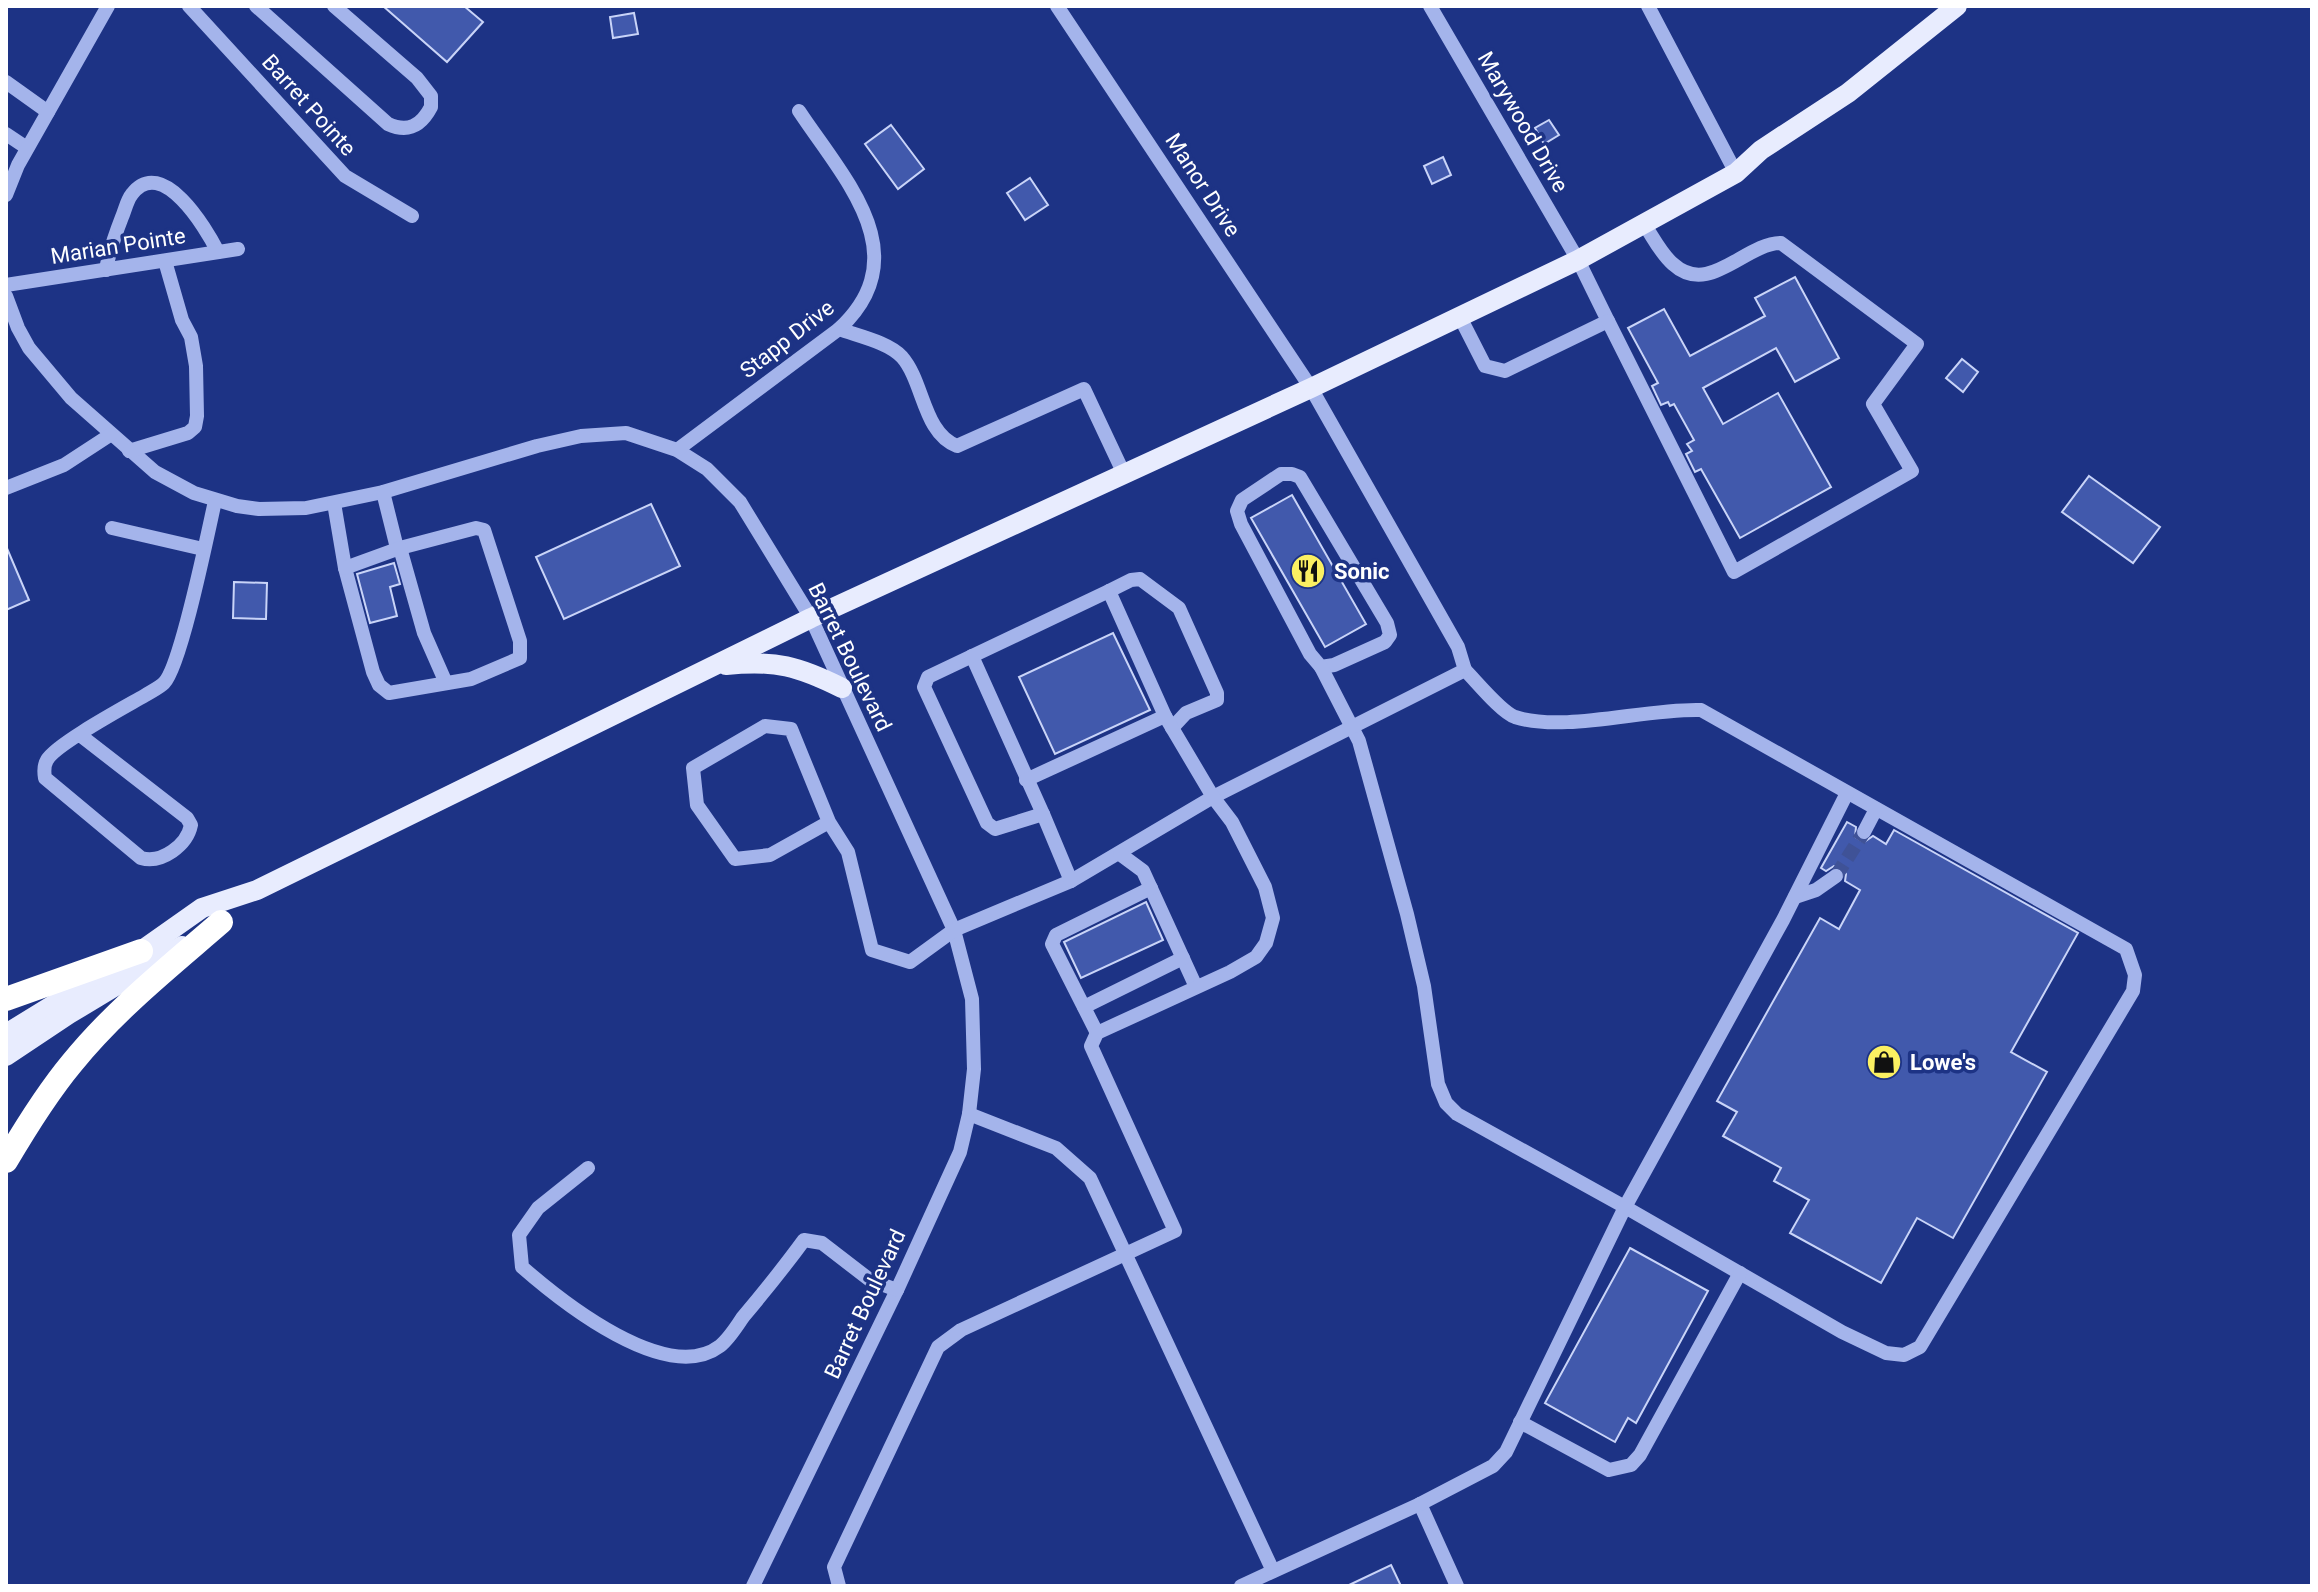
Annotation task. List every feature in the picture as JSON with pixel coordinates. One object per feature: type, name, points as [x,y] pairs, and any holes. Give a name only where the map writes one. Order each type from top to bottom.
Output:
[{"type":"highway","points":[[6,1161],[43,1101],[74,1060],[141,991],[221,922]]},
{"type":"highway","points":[[6,999],[141,951]]},
{"type":"main road","points":[[6,1034],[141,951],[202,908],[257,890],[811,618],[1311,388],[1578,260],[1736,173],[1761,150],[1848,93],[1957,6]]},
{"type":"main road","points":[[714,666],[749,662],[784,664],[805,670],[842,688]]},
{"type":"main road","points":[[6,1056],[221,922],[257,890]]},
{"type":"street","points":[[6,195],[27,148],[108,6]]},
{"type":"street","name":"Barret Pointe","points":[[189,6],[345,176],[412,216]]},
{"type":"street","points":[[256,6],[388,124],[398,128],[417,125],[425,119],[431,107],[428,91],[334,6]]},
{"type":"street","name":"Manor Drive","points":[[1057,6],[1311,388],[1458,647],[1465,670]]},
{"type":"street","name":"Marywood Drive","points":[[1430,6],[1578,260],[1734,572],[1912,471],[1873,404],[1917,344],[1781,243],[1767,243],[1714,274],[1696,274],[1674,266],[1644,224]]},
{"type":"street","points":[[1648,6],[1736,173]]},
{"type":"street","points":[[6,82],[48,112]]},
{"type":"street","name":"Stapp Drive","points":[[677,450],[839,329],[869,293],[875,263],[872,231],[858,201],[799,111]]},
{"type":"street","points":[[6,134],[27,148]]},
{"type":"street","points":[[106,270],[109,250],[131,194],[143,184],[155,182],[168,186],[207,230],[218,252]]},
{"type":"street","name":"Marian Pointe","points":[[6,285],[238,249]]},
{"type":"street","points":[[129,451],[188,433],[195,427],[196,366],[191,337],[182,320],[165,261]]},
{"type":"street","name":"Barret Boulevard","points":[[6,296],[18,328],[42,365],[110,435],[165,477],[215,501],[282,509],[334,503],[383,492],[537,446],[581,436],[626,433],[677,450],[707,469],[740,502],[811,618],[954,930],[966,968],[975,1021],[974,1069],[969,1114],[960,1152],[897,1290],[753,1586]]},
{"type":"street","points":[[1460,317],[1485,366],[1505,371],[1608,321]]},
{"type":"street","points":[[839,329],[900,355],[909,367],[938,431],[949,443],[957,446],[1084,389],[1124,474]]},
{"type":"street","points":[[6,488],[64,465],[110,435]]},
{"type":"street","points":[[829,822],[770,855],[735,859],[697,805],[693,768],[765,726],[791,729],[829,822],[848,852],[872,950],[910,962],[954,930],[1071,881],[1213,797],[1352,726],[1465,670],[1513,716],[1558,723],[1675,709],[1701,710],[2126,949],[2135,975],[2133,991],[1920,1347],[1904,1355],[1886,1353],[1842,1332],[1457,1114],[1446,1103],[1438,1084],[1424,986],[1407,914],[1359,741],[1352,726],[1321,667],[1302,639],[1241,524],[1237,511],[1242,500],[1281,474],[1300,477],[1387,623],[1390,635],[1385,642],[1334,665],[1321,667]]},
{"type":"street","points":[[383,492],[424,633],[446,683]]},
{"type":"street","points":[[80,735],[187,818],[191,825],[189,834],[171,853],[157,859],[141,858],[45,778],[46,761],[80,735],[164,684],[178,652],[215,501]]},
{"type":"street","points":[[334,503],[345,568],[379,685],[389,693],[471,679],[520,658],[520,641],[484,530],[476,528],[400,548],[345,568]]},
{"type":"street","points":[[112,528],[203,549]]},
{"type":"street","points":[[1026,780],[1217,700],[1217,693],[1179,608],[1140,579],[1131,580],[928,677],[924,687],[987,823],[995,829],[1043,814]]},
{"type":"street","points":[[839,1586],[834,1567],[938,1347],[961,1330],[1175,1231],[1091,1046],[1097,1033],[1256,957],[1266,943],[1273,918],[1265,887],[1232,822],[1213,797],[1168,722],[1109,591]]},
{"type":"street","points":[[972,656],[1071,881]]},
{"type":"street","points":[[1241,1586],[1420,1504],[1493,1466],[1506,1452],[1625,1207],[1795,897],[1847,793]]},
{"type":"street","points":[[1864,832],[1876,809]]},
{"type":"street","points":[[1120,854],[1143,871],[1196,987]]},
{"type":"street","points":[[1795,897],[1816,890],[1836,876]]},
{"type":"street","points":[[1097,1033],[1052,944],[1056,935],[1151,888]]},
{"type":"street","points":[[1084,1007],[1183,958]]},
{"type":"street","points":[[969,1114],[1041,1141],[1072,1160],[1090,1178],[1273,1571]]},
{"type":"street","points":[[588,1168],[538,1208],[519,1235],[522,1267],[557,1297],[603,1328],[652,1351],[687,1359],[720,1346],[804,1240],[822,1243],[870,1280],[897,1290]]},
{"type":"street","points":[[1520,1422],[1609,1470],[1631,1465],[1640,1455],[1740,1273]]},
{"type":"street","points":[[1420,1504],[1457,1586]]},
{"type":"building","points":[[383,6],[464,6],[483,22],[447,62]]},
{"type":"building","points":[[634,13],[638,34],[613,38],[610,17]]},
{"type":"building","points":[[1549,120],[1559,135],[1544,144],[1535,128]]},
{"type":"building","points":[[891,125],[924,169],[898,189],[865,144]]},
{"type":"building","points":[[1443,157],[1451,175],[1432,184],[1424,166]]},
{"type":"building","points":[[1030,178],[1048,205],[1025,220],[1007,193]]},
{"type":"building","points":[[1795,277],[1839,358],[1795,382],[1776,348],[1703,388],[1723,424],[1778,393],[1831,487],[1740,538],[1701,469],[1695,472],[1686,454],[1692,451],[1687,444],[1694,440],[1674,404],[1670,406],[1668,402],[1661,405],[1652,386],[1658,383],[1628,328],[1664,309],[1690,356],[1765,316],[1755,298]]},
{"type":"building","points":[[1962,359],[1978,372],[1963,392],[1946,378]]},
{"type":"building","points":[[2089,476],[2160,527],[2133,563],[2062,512]]},
{"type":"building","points":[[1292,495],[1366,624],[1325,647],[1251,518]]},
{"type":"building","points":[[651,504],[680,566],[564,619],[536,557]]},
{"type":"building","points":[[6,546],[29,600],[6,610]]},
{"type":"building","points":[[394,563],[400,584],[390,587],[397,616],[370,623],[357,574]]},
{"type":"building","points":[[234,582],[267,583],[266,619],[233,618]]},
{"type":"building","points":[[1113,633],[1150,710],[1055,754],[1019,677]]},
{"type":"building","name":"Lowe's","points":[[1847,822],[1856,827],[1855,837],[1864,842],[1873,836],[1886,844],[1894,830],[2078,933],[2011,1052],[2047,1072],[1953,1238],[1917,1218],[1881,1283],[1790,1233],[1809,1200],[1774,1181],[1781,1168],[1723,1136],[1737,1112],[1717,1101],[1820,918],[1839,929],[1860,890],[1845,881],[1846,874],[1841,867],[1834,866],[1826,871],[1821,868]]},
{"type":"building","points":[[1146,902],[1163,940],[1081,978],[1064,942]]},
{"type":"building","points":[[1630,1248],[1708,1291],[1636,1423],[1628,1418],[1615,1442],[1545,1403]]},
{"type":"building","points":[[1391,1565],[1401,1586],[1347,1586]]},
{"type":"tunnel","points":[[1836,876],[1864,832]]},
{"type":"place","name":"Sonic","points":[[1308,571]]},
{"type":"place","name":"Lowe's","points":[[1884,1062]]}]
